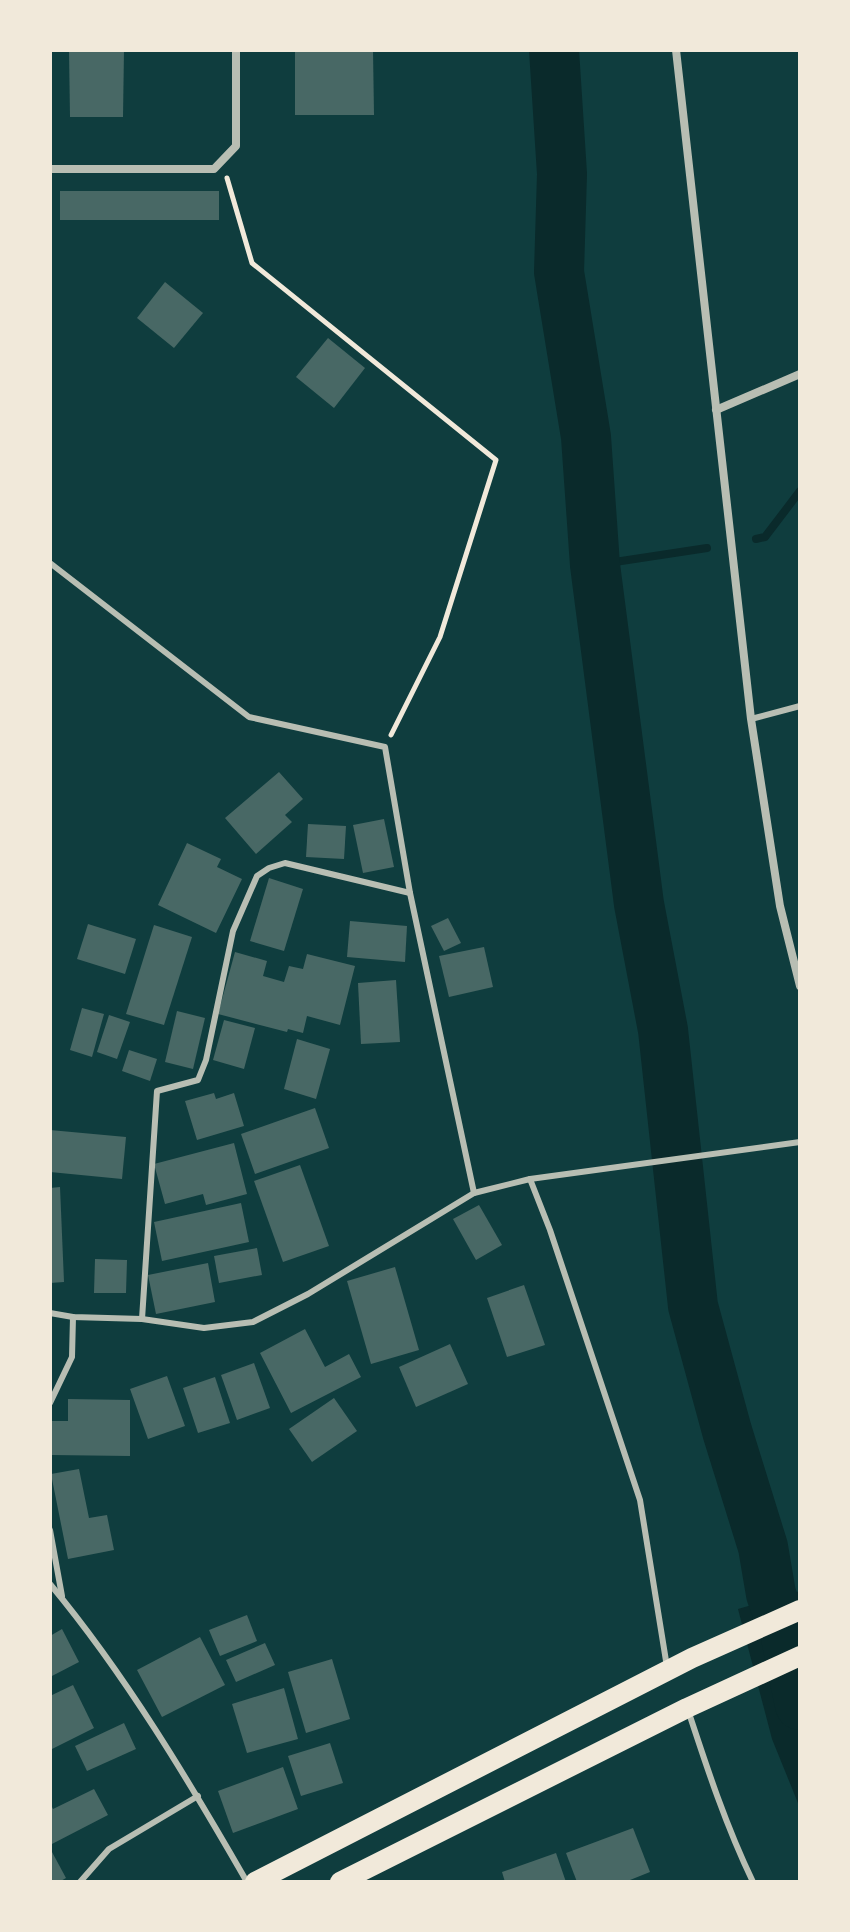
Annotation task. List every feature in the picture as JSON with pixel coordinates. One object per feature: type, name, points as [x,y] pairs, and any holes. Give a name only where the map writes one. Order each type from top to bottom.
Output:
[{"type":"main road","points":[[255,1882],[692,1658],[800,1610]]},
{"type":"main road","points":[[340,1882],[687,1708],[800,1656]]},
{"type":"street","points":[[50,169],[214,169],[236,146],[236,50]]},
{"type":"street","points":[[676,50],[751,719],[780,906],[800,986]]},
{"type":"street","points":[[716,410],[800,374]]},
{"type":"lane","points":[[50,563],[249,717],[385,747],[410,893],[474,1193]]},
{"type":"lane","points":[[751,719],[800,706]]},
{"type":"lane","points":[[142,1319],[157,1091],[198,1080],[206,1060],[233,931],[257,876],[285,863],[410,893]]},
{"type":"lane","points":[[50,1313],[73,1317],[142,1319],[204,1328],[253,1322],[308,1294],[474,1193],[530,1179],[800,1142]]},
{"type":"lane","points":[[530,1179],[640,1500],[667,1671]]},
{"type":"lane","points":[[50,1403],[72,1357],[73,1317]]},
{"type":"lane","points":[[50,1530],[63,1599]]},
{"type":"lane","points":[[50,1584],[151,1722],[247,1882]]},
{"type":"lane","points":[[687,1708],[724,1816],[753,1882]]},
{"type":"lane","points":[[80,1882],[109,1849],[198,1796]]},
{"type":"path","points":[[222,162],[252,263],[496,460],[440,637],[385,747]]},
{"type":"water","points":[[800,1591],[800,1808],[772,1739],[738,1609]]},
{"type":"building","points":[[69,50],[124,50],[123,117],[70,117]]},
{"type":"building","points":[[295,50],[373,50],[374,115],[295,115]]},
{"type":"building","points":[[60,191],[219,191],[219,220],[60,220]]},
{"type":"building","points":[[165,282],[203,313],[174,348],[137,318]]},
{"type":"building","points":[[328,338],[365,368],[334,408],[296,377]]},
{"type":"building","points":[[279,772],[303,799],[285,815],[292,822],[256,854],[225,818]]},
{"type":"building","points":[[384,819],[394,867],[363,873],[353,825]]},
{"type":"building","points":[[308,824],[346,826],[344,859],[306,857]]},
{"type":"building","points":[[187,843],[221,859],[217,867],[242,879],[216,933],[158,905]]},
{"type":"building","points":[[269,878],[303,889],[284,951],[250,941]]},
{"type":"building","points":[[448,918],[461,943],[444,951],[431,926]]},
{"type":"building","points":[[350,921],[407,926],[405,962],[347,957]]},
{"type":"building","points":[[88,924],[136,939],[125,974],[77,959]]},
{"type":"building","points":[[154,925],[192,937],[164,1025],[126,1014]]},
{"type":"building","points":[[484,947],[493,987],[449,997],[439,956]]},
{"type":"building","points":[[235,952],[267,961],[263,976],[284,982],[289,966],[303,969],[307,954],[355,966],[340,1025],[307,1016],[303,1033],[288,1029],[287,1032],[218,1014]]},
{"type":"building","points":[[396,980],[400,1042],[361,1044],[358,983]]},
{"type":"building","points":[[82,1008],[104,1014],[92,1057],[70,1050]]},
{"type":"building","points":[[177,1011],[205,1018],[193,1069],[165,1062]]},
{"type":"building","points":[[109,1015],[130,1022],[117,1059],[97,1052]]},
{"type":"building","points":[[224,1020],[255,1028],[244,1069],[213,1060]]},
{"type":"building","points":[[297,1039],[330,1049],[316,1099],[284,1089]]},
{"type":"building","points":[[129,1050],[157,1059],[150,1081],[122,1071]]},
{"type":"building","points":[[214,1093],[216,1099],[234,1093],[244,1126],[197,1140],[185,1101]]},
{"type":"building","points":[[315,1108],[329,1148],[255,1174],[241,1134]]},
{"type":"building","points":[[50,1130],[126,1137],[122,1179],[50,1172]]},
{"type":"building","points":[[234,1143],[247,1194],[206,1205],[203,1194],[165,1204],[154,1164]]},
{"type":"building","points":[[300,1165],[329,1246],[283,1262],[254,1181]]},
{"type":"building","points":[[60,1187],[64,1282],[50,1283],[50,1188]]},
{"type":"building","points":[[241,1203],[249,1242],[162,1261],[154,1222]]},
{"type":"building","points":[[479,1205],[502,1245],[476,1260],[453,1219]]},
{"type":"building","points":[[257,1248],[262,1275],[219,1283],[214,1256]]},
{"type":"building","points":[[95,1259],[127,1260],[126,1293],[94,1293]]},
{"type":"building","points":[[208,1263],[215,1302],[156,1314],[148,1275]]},
{"type":"building","points":[[395,1267],[419,1350],[371,1364],[347,1281]]},
{"type":"building","points":[[524,1285],[545,1345],[507,1357],[487,1298]]},
{"type":"building","points":[[305,1329],[325,1367],[349,1354],[361,1377],[291,1413],[260,1353]]},
{"type":"building","points":[[450,1344],[468,1384],[416,1407],[399,1367]]},
{"type":"building","points":[[254,1363],[270,1408],[237,1420],[221,1375]]},
{"type":"building","points":[[167,1376],[185,1426],[148,1439],[130,1389]]},
{"type":"building","points":[[215,1377],[230,1423],[198,1433],[183,1388]]},
{"type":"building","points":[[334,1398],[357,1431],[312,1462],[289,1429]]},
{"type":"building","points":[[68,1399],[130,1400],[130,1456],[51,1455],[51,1421],[68,1421]]},
{"type":"building","points":[[79,1469],[89,1518],[107,1515],[114,1550],[68,1559],[51,1474]]},
{"type":"building","points":[[247,1615],[257,1641],[220,1656],[209,1630]]},
{"type":"building","points":[[62,1629],[79,1662],[50,1677],[50,1636]]},
{"type":"building","points":[[200,1637],[225,1685],[162,1717],[137,1670]]},
{"type":"building","points":[[265,1643],[275,1665],[236,1682],[226,1660]]},
{"type":"building","points":[[332,1659],[350,1719],[306,1733],[288,1672]]},
{"type":"building","points":[[73,1685],[94,1728],[50,1750],[50,1696]]},
{"type":"building","points":[[284,1688],[298,1739],[247,1753],[232,1704]]},
{"type":"building","points":[[124,1723],[136,1749],[87,1771],[75,1746]]},
{"type":"building","points":[[330,1743],[343,1783],[301,1796],[288,1756]]},
{"type":"building","points":[[283,1767],[298,1809],[233,1833],[218,1791]]},
{"type":"building","points":[[94,1789],[108,1815],[50,1845],[50,1803],[53,1809]]},
{"type":"building","points":[[633,1828],[650,1872],[625,1882],[577,1882],[566,1853]]},
{"type":"building","points":[[52,1852],[66,1878],[59,1882],[50,1882]]},
{"type":"building","points":[[556,1853],[566,1882],[505,1882],[502,1872]]},
{"type":"waterway","points":[[554,50],[562,174],[559,272],[586,437],[595,565],[639,904],[663,1030],[693,1306],[763,1547],[771,1594],[785,1633],[800,1705]]},
{"type":"waterway","points":[[756,539],[765,537],[800,491]]},
{"type":"waterway","points":[[595,565],[707,548]]}]
